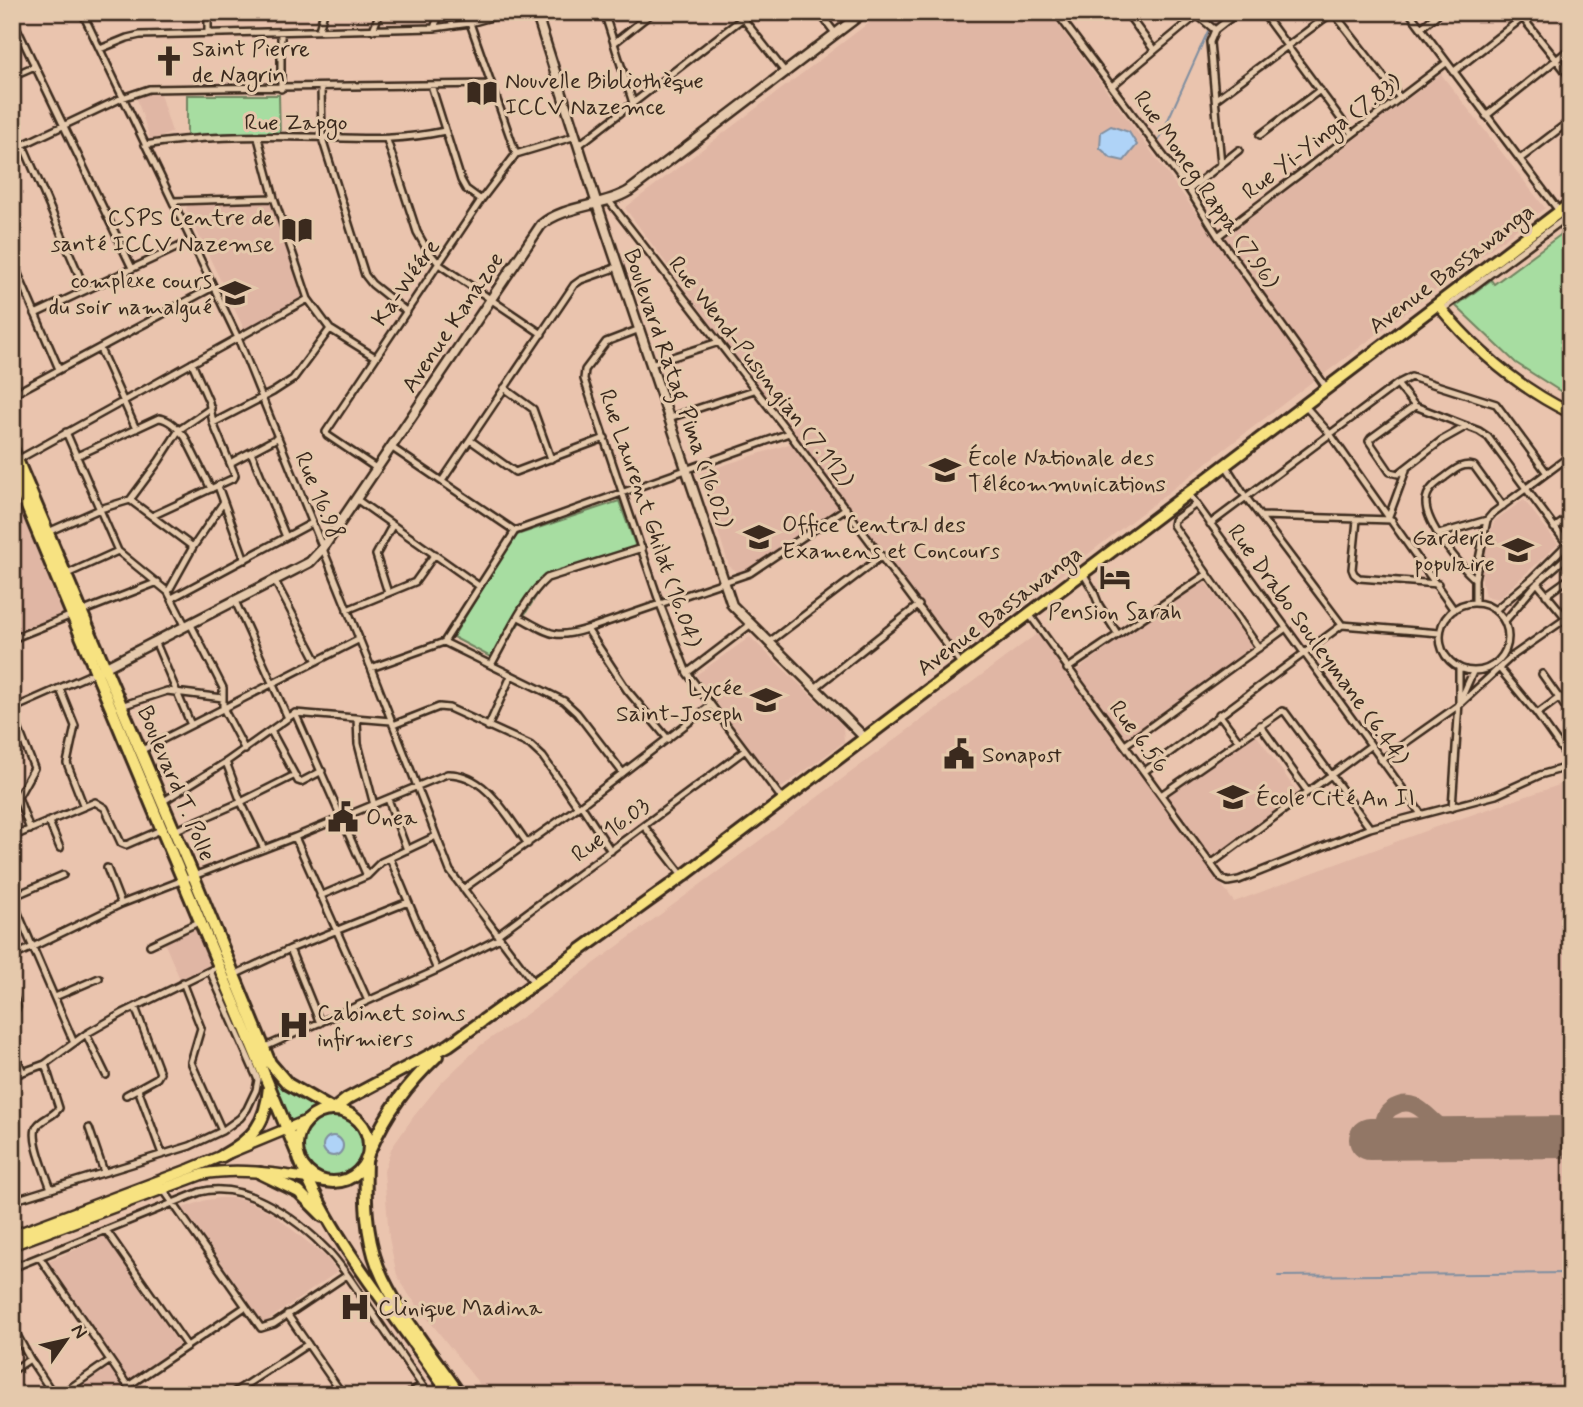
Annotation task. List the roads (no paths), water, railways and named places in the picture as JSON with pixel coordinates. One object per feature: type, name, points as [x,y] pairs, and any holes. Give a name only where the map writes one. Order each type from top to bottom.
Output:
[{"type":"highway","name":"Avenue Bassawanga","points":[[333,1110],[347,1099],[449,1045],[683,876],[1327,388],[1565,213],[1571,204]]},
{"type":"highway","name":"Boulevard T. Polle","points":[[12,448],[14,465],[263,1048],[275,1070],[288,1084],[333,1110]]},
{"type":"highway","name":"Boulevard T. Polle","points":[[14,465],[48,531],[66,574],[77,614]]},
{"type":"highway","name":"Boulevard T. Polle","points":[[100,670],[121,706],[162,802],[169,830]]},
{"type":"highway","name":"Boulevard T. Polle","points":[[189,876],[215,968],[269,1081],[313,1192],[335,1230]]},
{"type":"highway","name":"Avenue Bassawanga","points":[[367,1158],[381,1124],[396,1101],[449,1045]]},
{"type":"highway","points":[[222,1156],[243,1144],[256,1131],[266,1105],[269,1081]]},
{"type":"highway","points":[[367,1158],[351,1177],[337,1182],[323,1181],[310,1174],[299,1158],[299,1134],[306,1121],[320,1112],[333,1110],[348,1113],[362,1125],[368,1142],[368,1226],[378,1267],[397,1302],[460,1395]]},
{"type":"highway","points":[[260,1173],[299,1192],[335,1230],[450,1395]]},
{"type":"highway","points":[[299,1192],[313,1192]]},
{"type":"main road","points":[[1440,307],[1498,366],[1526,387],[1571,414]]},
{"type":"main road","points":[[12,1245],[160,1185],[306,1121]]},
{"type":"main road","points":[[12,1236],[160,1185],[203,1174],[220,1171],[260,1173],[323,1181]]},
{"type":"street","name":"Rue 16.98","points":[[82,12],[238,338],[418,784],[450,871],[534,984]]},
{"type":"street","points":[[208,12],[208,33]]},
{"type":"street","points":[[319,30],[324,12]]},
{"type":"street","points":[[373,30],[380,12]]},
{"type":"street","points":[[434,28],[440,12]]},
{"type":"street","points":[[100,50],[114,42],[140,35],[434,28],[470,23],[509,12]]},
{"type":"street","name":"Boulevard Ratag Pima (16.02)","points":[[536,12],[597,204],[732,605],[865,738]]},
{"type":"street","points":[[604,12],[632,103]]},
{"type":"street","points":[[614,43],[653,12]]},
{"type":"street","points":[[819,12],[835,33]]},
{"type":"street","name":"Avenue Kanazoe","points":[[100,670],[310,562],[323,548],[541,225],[557,216],[609,201],[629,191],[864,12]]},
{"type":"street","name":"Rue Moneg Rappa (7.96)","points":[[1056,12],[1189,190],[1218,236],[1327,388]]},
{"type":"street","points":[[1126,12],[1153,50]]},
{"type":"street","points":[[1221,164],[1210,42],[1215,30],[1238,12]]},
{"type":"street","points":[[1262,12],[1352,134]]},
{"type":"street","points":[[1216,99],[1333,12],[1400,98]]},
{"type":"street","points":[[1409,12],[1486,116],[1565,213]]},
{"type":"street","points":[[1421,28],[1440,12]]},
{"type":"street","points":[[1452,72],[1521,15],[1530,12]]},
{"type":"street","points":[[1112,86],[1196,14],[1215,30]]},
{"type":"street","points":[[470,23],[516,154],[577,141],[632,103],[741,15],[785,72]]},
{"type":"street","points":[[1521,15],[1571,78]]},
{"type":"street","points":[[12,18],[132,268]]},
{"type":"street","points":[[281,32],[281,89]]},
{"type":"street","points":[[1486,116],[1571,48]]},
{"type":"street","name":"Rue Yi-Yinga (7.83)","points":[[1218,236],[1446,63]]},
{"type":"street","points":[[12,76],[35,66]]},
{"type":"street","points":[[12,150],[122,98],[149,89],[491,84]]},
{"type":"street","points":[[431,85],[463,185],[481,200]]},
{"type":"street","points":[[321,86],[322,138],[365,275],[372,284],[407,312]]},
{"type":"street","points":[[1260,135],[1320,90]]},
{"type":"street","points":[[1520,159],[1571,120]]},
{"type":"street","name":"Rue Zapgo","points":[[145,145],[180,140],[258,138],[387,140],[445,131]]},
{"type":"street","points":[[258,138],[274,198],[308,299],[330,329],[375,357]]},
{"type":"street","points":[[387,140],[417,232],[426,248],[440,265],[542,334]]},
{"type":"street","points":[[23,145],[85,289]]},
{"type":"street","points":[[1189,190],[1238,150]]},
{"type":"street","name":"Ka-Wéére","points":[[376,468],[326,433],[481,200],[516,154]]},
{"type":"street","points":[[173,201],[274,198]]},
{"type":"street","name":"Rue Wend-Pusungian (7.112)","points":[[609,201],[789,433],[962,665]]},
{"type":"street","points":[[35,314],[191,241]]},
{"type":"street","points":[[12,261],[59,369]]},
{"type":"street","points":[[442,481],[577,282],[618,267]]},
{"type":"street","points":[[12,395],[213,287]]},
{"type":"street","points":[[14,465],[65,432],[308,299]]},
{"type":"street","points":[[213,423],[293,379],[330,329]]},
{"type":"street","name":"Rue Laurent Ghilat (16.04)","points":[[640,329],[606,342],[585,370],[584,379],[660,604],[687,673],[783,800]]},
{"type":"street","points":[[651,364],[719,342]]},
{"type":"street","points":[[100,349],[136,429]]},
{"type":"street","points":[[152,516],[234,478],[213,423],[211,408],[192,363]]},
{"type":"street","points":[[1210,524],[1397,384],[1411,377],[1496,404],[1547,473]]},
{"type":"street","points":[[1397,384],[1415,406],[1488,437],[1554,528],[1570,541],[1505,621]]},
{"type":"street","points":[[504,388],[533,409],[551,459]]},
{"type":"street","points":[[669,418],[754,390]]},
{"type":"street","points":[[1305,405],[1330,434],[1454,610]]},
{"type":"street","points":[[1415,406],[1369,441],[1390,472],[1398,474],[1442,440],[1467,426]]},
{"type":"street","points":[[48,531],[100,509],[130,500],[179,430],[211,408]]},
{"type":"street","points":[[77,456],[159,418],[167,420],[191,446],[215,488],[245,560]]},
{"type":"street","points":[[65,432],[118,551],[158,582],[170,595],[223,688],[223,708],[245,750]]},
{"type":"street","points":[[371,668],[444,642],[515,531],[789,433]]},
{"type":"street","points":[[230,463],[277,438]]},
{"type":"street","points":[[470,440],[515,472],[605,438]]},
{"type":"street","points":[[391,447],[515,531]]},
{"type":"street","points":[[251,452],[286,537]]},
{"type":"street","points":[[1439,534],[1487,520],[1571,456]]},
{"type":"street","points":[[1226,466],[1245,496],[1342,625]]},
{"type":"street","points":[[1475,579],[1446,547],[1427,511],[1428,493],[1460,466],[1474,466],[1503,506]]},
{"type":"street","points":[[1390,519],[1407,467]]},
{"type":"street","name":"Rue Drabo Souleymane (6.44)","points":[[1189,494],[1421,814]]},
{"type":"street","points":[[355,499],[479,586]]},
{"type":"street","points":[[130,500],[193,547]]},
{"type":"street","points":[[170,595],[193,547],[223,503]]},
{"type":"street","points":[[1196,504],[1174,520],[1173,525],[1259,648]]},
{"type":"street","points":[[519,617],[556,636],[570,635],[750,573],[846,508]]},
{"type":"street","points":[[1261,516],[1390,519]]},
{"type":"street","points":[[1554,528],[1571,516]]},
{"type":"street","points":[[1357,520],[1352,569],[1359,578],[1438,584]]},
{"type":"street","points":[[1475,603],[1475,579],[1487,520]]},
{"type":"street","points":[[170,595],[245,560],[312,523]]},
{"type":"street","points":[[388,593],[376,555],[393,526]]},
{"type":"street","points":[[491,665],[540,583],[547,578],[642,548]]},
{"type":"street","points":[[66,574],[118,551]]},
{"type":"street","points":[[1495,610],[1571,553]]},
{"type":"street","points":[[347,610],[415,582],[435,554]]},
{"type":"street","points":[[768,643],[881,556]]},
{"type":"street","points":[[1083,573],[1117,633]]},
{"type":"street","points":[[1067,669],[1206,575]]},
{"type":"street","points":[[1546,595],[1571,577]]},
{"type":"street","points":[[275,581],[317,661]]},
{"type":"street","points":[[1381,760],[1459,704],[1511,657],[1568,616],[1535,581]]},
{"type":"street","points":[[12,639],[158,582]]},
{"type":"street","points":[[235,601],[288,718]]},
{"type":"street","points":[[1475,603],[1495,610],[1505,621],[1508,642],[1504,654],[1488,669],[1473,672],[1459,668],[1445,655],[1441,644],[1440,633],[1447,616],[1464,604],[1475,603]]},
{"type":"street","points":[[815,688],[919,606]]},
{"type":"street","name":"Rue 6.56","points":[[1029,614],[1222,879],[1228,882],[1239,880],[1370,828]]},
{"type":"street","points":[[687,673],[750,625]]},
{"type":"street","points":[[1145,771],[1342,625],[1440,633]]},
{"type":"street","points":[[1125,745],[1286,628]]},
{"type":"street","points":[[587,629],[627,690],[668,738]]},
{"type":"street","points":[[140,751],[358,640]]},
{"type":"street","points":[[155,641],[191,725]]},
{"type":"street","points":[[444,642],[571,706],[623,773]]},
{"type":"street","points":[[1452,808],[1459,668]]},
{"type":"street","points":[[1161,795],[1282,710],[1370,828],[1496,795],[1571,764],[1537,714],[1499,668]]},
{"type":"street","points":[[30,830],[18,797],[34,768],[12,710],[100,670]]},
{"type":"street","points":[[1459,704],[1473,672]]},
{"type":"street","points":[[1542,674],[1566,708],[1571,709]]},
{"type":"street","points":[[488,727],[511,676]]},
{"type":"street","points":[[60,689],[75,726],[66,763],[84,807]]},
{"type":"street","points":[[121,706],[156,694],[176,691],[223,698]]},
{"type":"street","points":[[1537,714],[1560,697]]},
{"type":"street","points":[[463,889],[528,844],[710,706]]},
{"type":"street","points":[[162,802],[245,750],[295,713],[392,723],[439,708],[449,708],[530,745],[537,751],[611,851]]},
{"type":"street","points":[[295,713],[323,771],[367,876]]},
{"type":"street","points":[[1219,714],[1239,741]]},
{"type":"street","points":[[357,719],[359,744],[374,805]]},
{"type":"street","points":[[1260,725],[1308,792]]},
{"type":"street","points":[[271,732],[300,782],[323,771]]},
{"type":"street","points":[[1211,864],[1370,746]]},
{"type":"street","name":"Rue 16.03","points":[[263,1048],[437,970],[499,937],[744,751]]},
{"type":"street","points":[[226,762],[264,849]]},
{"type":"street","points":[[12,957],[121,904],[295,837],[447,774],[460,773],[477,780],[528,844]]},
{"type":"street","points":[[12,837],[95,802],[101,804],[117,838],[126,845],[242,802],[295,775]]},
{"type":"street","points":[[388,799],[407,850]]},
{"type":"street","points":[[49,822],[60,848]]},
{"type":"street","points":[[644,826],[683,876]]},
{"type":"street","points":[[320,896],[367,876],[381,862],[436,836]]},
{"type":"street","points":[[295,837],[368,1001]]},
{"type":"street","points":[[390,858],[437,970]]},
{"type":"street","points":[[107,869],[121,904]]},
{"type":"street","points":[[63,875],[12,898],[74,1043]]},
{"type":"street","points":[[234,975],[290,949],[408,902]]},
{"type":"street","points":[[150,944],[201,921]]},
{"type":"street","points":[[290,949],[320,1023]]},
{"type":"street","points":[[12,1076],[45,1064],[86,1034],[183,982],[215,968],[258,1080],[247,1109],[240,1118],[222,1131],[190,1146],[12,1200]]},
{"type":"street","points":[[55,997],[99,978]]},
{"type":"street","points":[[183,982],[200,1022],[200,1034],[191,1062],[222,1131]]},
{"type":"street","points":[[12,991],[17,1007],[12,1017]]},
{"type":"street","points":[[126,1095],[160,1073],[135,1007]]},
{"type":"street","points":[[86,1034],[106,1075]]},
{"type":"street","points":[[12,1048],[23,1072]]},
{"type":"street","points":[[45,1064],[59,1108],[38,1125],[34,1136],[51,1189]]},
{"type":"street","points":[[138,1089],[162,1154]]},
{"type":"street","points":[[89,1128],[104,1172]]},
{"type":"street","points":[[160,1185],[262,1329],[347,1275]]},
{"type":"street","points":[[13,1267],[173,1202],[212,1189],[242,1193],[265,1202],[317,1241],[347,1275],[429,1395]]},
{"type":"street","points":[[106,1230],[187,1346]]},
{"type":"street","points":[[40,1258],[134,1395]]},
{"type":"street","points":[[128,1386],[245,1307]]},
{"type":"street","points":[[287,1314],[343,1395]]},
{"type":"street","points":[[12,1326],[30,1359],[57,1395],[109,1361]]},
{"type":"street","points":[[230,1395],[307,1344]]},
{"type":"street","points":[[12,1371],[30,1359]]},
{"type":"street","points":[[407,1395],[422,1385]]},
{"type":"water","points":[[1111,126],[1129,132],[1137,145],[1124,161],[1111,158],[1100,148],[1101,132]]},
{"type":"water","points":[[329,1136],[337,1136],[343,1146],[337,1156],[329,1156],[323,1150],[323,1142]]},
{"type":"waterway","points":[[1212,21],[1215,12]]},
{"type":"waterway","points":[[1159,140],[1208,31]]},
{"type":"waterway","points":[[1278,1276],[1571,1273]]},
{"type":"place","name":"Saint Pierre de Nagrin","points":[[169,61]]},
{"type":"place","name":"Nouvelle Bibliothèque ICCV Nazemce","points":[[482,93]]},
{"type":"place","name":"CSPS Centre de santé ICCV Nazemse","points":[[297,230]]},
{"type":"place","name":"complexe cours du soir namalgué","points":[[235,293]]},
{"type":"place","name":"École Nationale des Télécommunications","points":[[945,470]]},
{"type":"place","name":"Office Central des Examens et Concours","points":[[759,537]]},
{"type":"place","name":"Garderie populaire","points":[[1518,550]]},
{"type":"place","name":"Pension Sarah","points":[[1115,577]]},
{"type":"place","name":"Lycée Saint-Joseph","points":[[766,700]]},
{"type":"place","name":"Sonapost","points":[[959,754]]},
{"type":"place","name":"École Cité An II","points":[[1233,797]]},
{"type":"place","name":"Onea","points":[[343,817]]},
{"type":"place","name":"Cabinet soins infirmiers","points":[[294,1025]]},
{"type":"place","name":"Clinique Madina","points":[[355,1307]]}]
